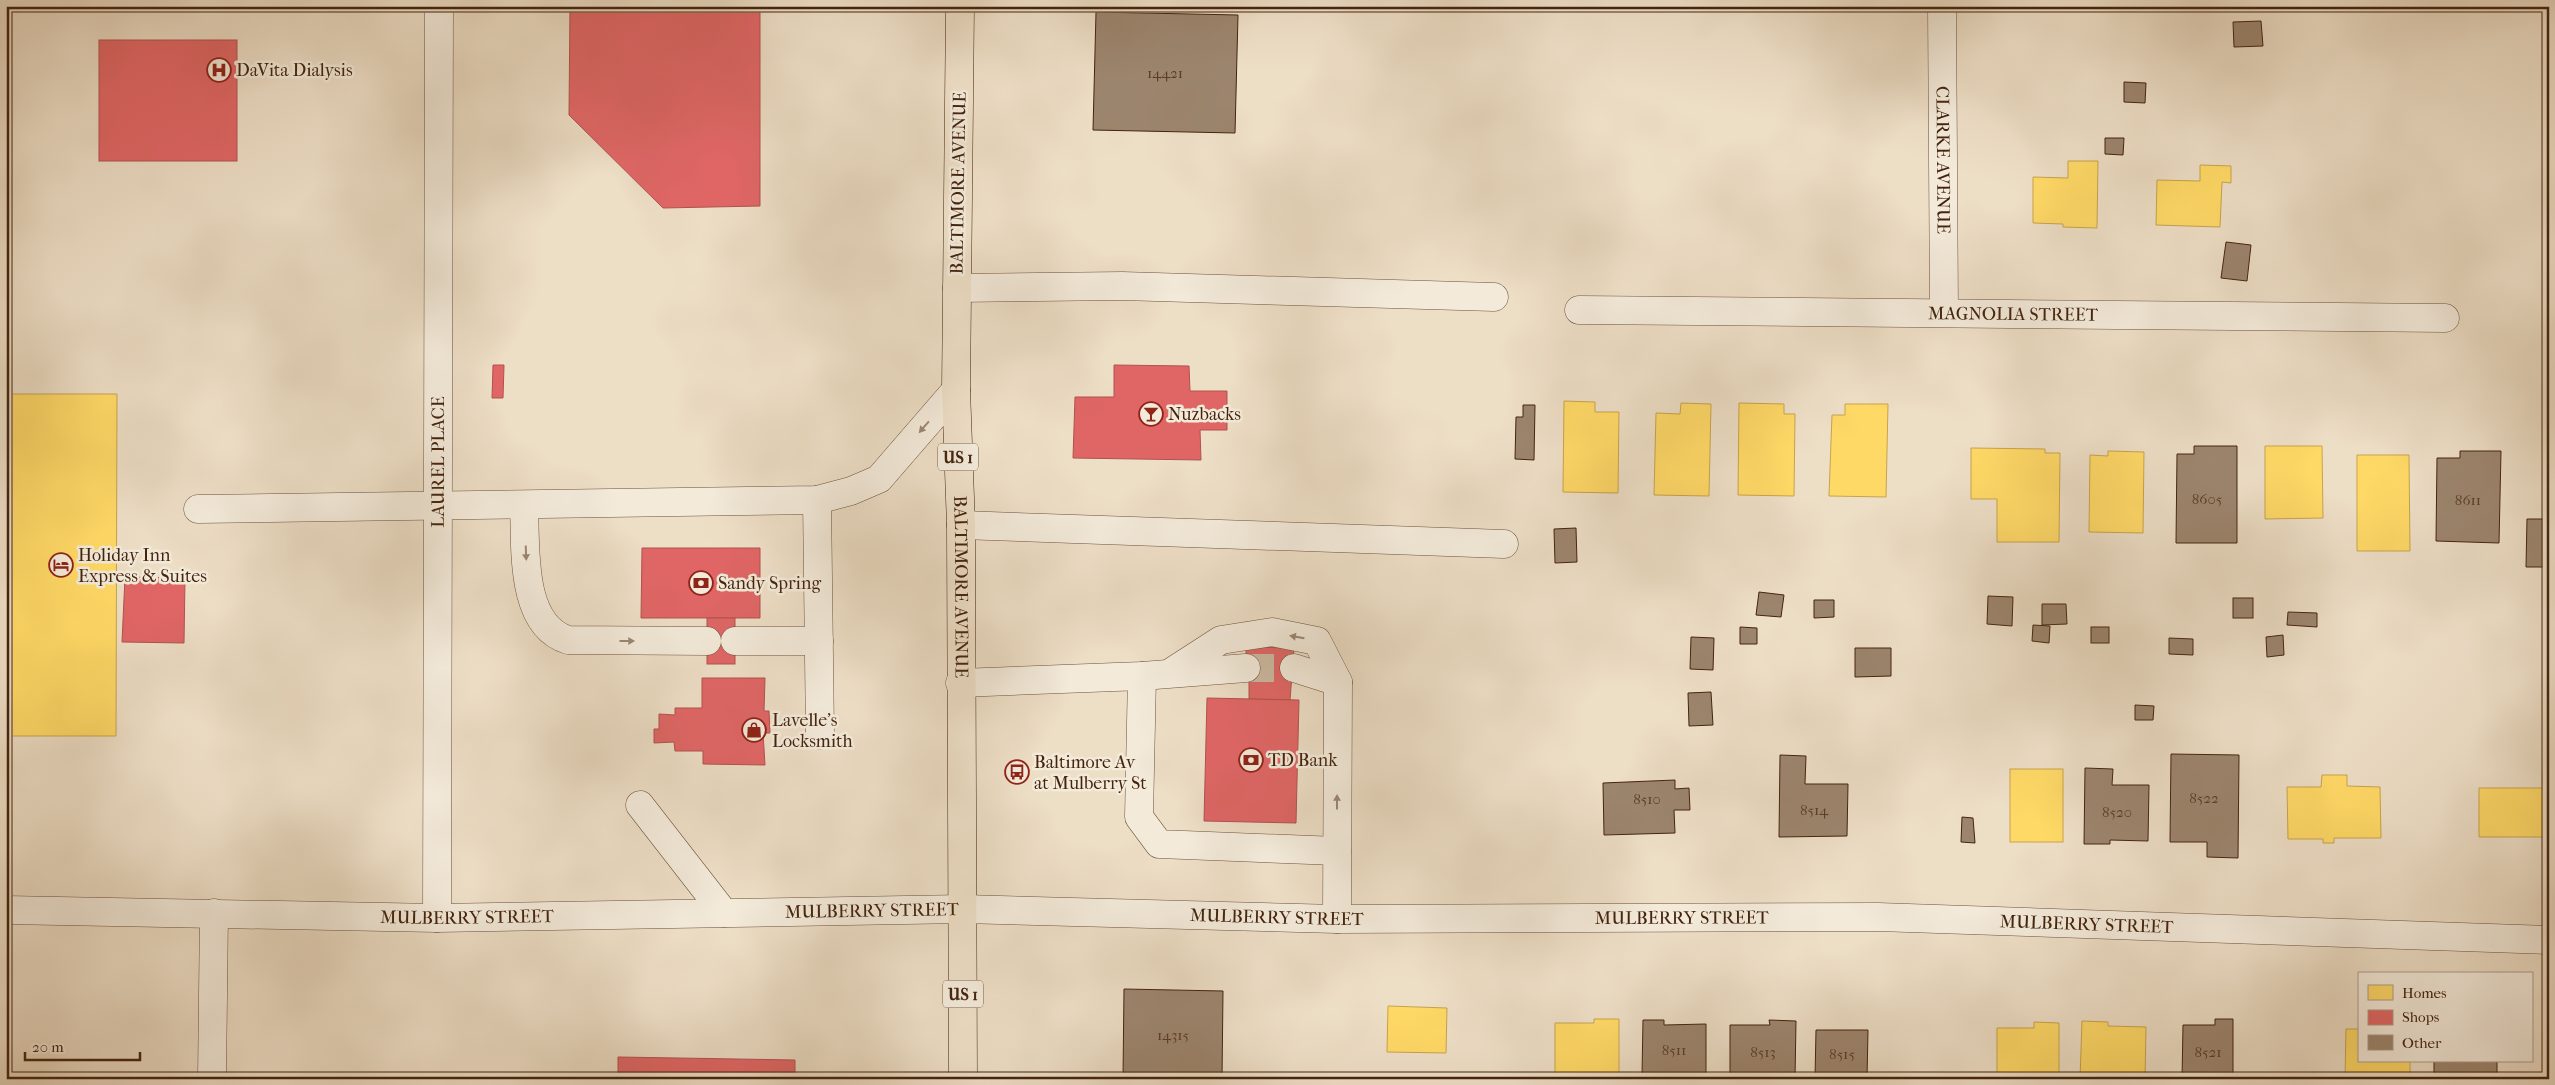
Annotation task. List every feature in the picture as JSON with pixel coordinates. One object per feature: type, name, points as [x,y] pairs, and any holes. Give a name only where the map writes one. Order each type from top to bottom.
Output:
[{"type":"main road","name":"BALTIMORE AVENUE","points":[[960,6],[956,390],[961,525],[960,683],[963,1079]]},
{"type":"street","name":"LAUREL PLACE","points":[[437,918],[439,6]]},
{"type":"street","name":"CLARKE AVENUE","points":[[1942,6],[1944,312]]},
{"type":"street","points":[[956,288],[1122,286],[1494,297]]},
{"type":"street","name":"MAGNOLIA STREET","points":[[1579,310],[2445,318]]},
{"type":"street","points":[[198,509],[817,500],[851,491],[878,478],[956,390]]},
{"type":"street","points":[[817,500],[820,735]]},
{"type":"street","points":[[524,505],[527,578],[531,597],[541,618],[555,636],[568,640],[707,641]]},
{"type":"street","points":[[961,525],[1504,544]]},
{"type":"street","points":[[1170,673],[1221,640],[1272,632],[1317,641],[1338,682],[1337,919]]},
{"type":"street","points":[[735,641],[819,641]]},
{"type":"street","points":[[960,683],[1142,676],[1246,668]]},
{"type":"street","points":[[1294,668],[1338,682]]},
{"type":"street","points":[[1142,676],[1139,817],[1159,844],[1337,851]]},
{"type":"street","points":[[640,805],[724,913]]},
{"type":"street","name":"MULBERRY STREET","points":[[6,910],[437,918],[963,909],[1337,919],[1878,917],[2549,940]]},
{"type":"street","points":[[212,1079],[214,913]]},
{"type":"building: Homes","points":[[2068,161],[2098,161],[2097,228],[2063,227],[2063,224],[2033,223],[2033,177],[2068,178]]},
{"type":"building: Homes","points":[[2200,165],[2231,166],[2231,183],[2222,182],[2220,227],[2156,225],[2157,180],[2200,181]]},
{"type":"building: Homes","name":"Holiday Inn Express & Suites","points":[[6,394],[117,394],[116,736],[6,736]]},
{"type":"building: Homes","points":[[1564,401],[1595,402],[1595,412],[1619,412],[1618,493],[1563,492]]},
{"type":"building: Homes","points":[[1681,403],[1711,404],[1709,496],[1654,495],[1656,413],[1680,414]]},
{"type":"building: Homes","points":[[1739,403],[1784,404],[1784,414],[1795,414],[1794,496],[1738,495]]},
{"type":"building: Homes","points":[[1845,404],[1888,404],[1886,497],[1829,496],[1832,415],[1845,415]]},
{"type":"building: Homes","points":[[2265,446],[2322,446],[2323,518],[2265,519]]},
{"type":"building: Homes","points":[[1971,448],[2045,449],[2045,453],[2060,453],[2059,542],[1997,542],[1997,499],[1971,499]]},
{"type":"building: Homes","points":[[2108,451],[2144,452],[2143,533],[2089,532],[2090,455],[2108,456]]},
{"type":"building: Homes","points":[[2357,455],[2409,455],[2410,551],[2357,551]]},
{"type":"building: Homes","points":[[2010,769],[2063,769],[2063,842],[2010,842]]},
{"type":"building: Homes","points":[[2543,772],[2549,772],[2549,837],[2479,837],[2479,788],[2543,788]]},
{"type":"building: Homes","points":[[2322,775],[2347,775],[2347,786],[2380,787],[2381,838],[2334,838],[2334,843],[2323,843],[2323,839],[2288,839],[2287,787],[2321,787]]},
{"type":"building: Homes","points":[[1388,1006],[1447,1008],[1446,1053],[1387,1052]]},
{"type":"building: Homes","points":[[1594,1019],[1619,1019],[1619,1079],[1555,1079],[1555,1023],[1594,1023]]},
{"type":"building: Homes","points":[[2082,1021],[2108,1022],[2108,1026],[2146,1027],[2145,1079],[2080,1079]]},
{"type":"building: Homes","points":[[2034,1022],[2059,1023],[2059,1079],[1997,1079],[1997,1028],[2034,1028]]},
{"type":"building: Homes","points":[[2346,1029],[2358,1029],[2358,1062],[2410,1062],[2410,1079],[2345,1079]]},
{"type":"building: Shops","points":[[570,6],[760,6],[760,206],[663,208],[569,115]]},
{"type":"building: Shops","points":[[1101,6],[1283,6],[1283,9]]},
{"type":"building: Shops","points":[[99,40],[237,40],[237,161],[99,161]]},
{"type":"building: Shops","points":[[493,365],[504,365],[503,398],[492,398]]},
{"type":"building: Shops","name":"Nuzbacks","points":[[1114,365],[1189,366],[1190,391],[1227,391],[1227,430],[1200,430],[1201,460],[1073,458],[1075,397],[1114,397]]},
{"type":"building: Shops","name":"Sandy Spring","points":[[642,548],[760,548],[760,618],[641,618]]},
{"type":"building: Shops","points":[[125,577],[185,578],[184,643],[122,642]]},
{"type":"building: Shops","points":[[707,618],[735,618],[735,664],[707,664]]},
{"type":"building: Shops","points":[[1246,647],[1294,648],[1290,700],[1249,699],[1249,677],[1246,678]]},
{"type":"building: Shops","points":[[702,678],[765,678],[764,711],[769,711],[770,733],[763,733],[765,765],[703,764],[703,751],[675,751],[674,742],[654,743],[654,729],[659,729],[659,714],[675,715],[675,708],[702,708]]},
{"type":"building: Shops","name":"TD Bank","points":[[1207,698],[1299,700],[1296,823],[1204,821]]},
{"type":"building: Shops","points":[[618,1057],[795,1060],[795,1079],[618,1079]]},
{"type":"building: Other","points":[[1096,12],[1238,15],[1235,133],[1093,130]]},
{"type":"building: Other","points":[[2261,21],[2263,46],[2234,47],[2233,22]]},
{"type":"building: Other","points":[[2124,82],[2146,83],[2145,103],[2124,102]]},
{"type":"building: Other","points":[[2105,138],[2124,138],[2123,155],[2105,154]]},
{"type":"building: Other","points":[[2226,242],[2251,245],[2247,281],[2221,278]]},
{"type":"building: Other","points":[[1523,405],[1535,405],[1534,460],[1515,459],[1516,417],[1523,417]]},
{"type":"building: Other","points":[[2194,446],[2237,446],[2237,543],[2176,543],[2177,454],[2194,454]]},
{"type":"building: Other","points":[[2460,451],[2501,451],[2499,543],[2436,541],[2437,458],[2460,458]]},
{"type":"building: Other","points":[[2527,519],[2549,519],[2549,567],[2526,567]]},
{"type":"building: Other","points":[[1576,528],[1577,562],[1555,563],[1554,529]]},
{"type":"building: Other","points":[[1759,592],[1784,595],[1781,617],[1756,615]]},
{"type":"building: Other","points":[[1988,596],[2013,597],[2012,626],[1987,624]]},
{"type":"building: Other","points":[[2233,598],[2253,598],[2253,618],[2233,618]]},
{"type":"building: Other","points":[[1814,600],[1834,600],[1834,617],[1814,618]]},
{"type":"building: Other","points":[[2042,604],[2066,604],[2067,624],[2042,625]]},
{"type":"building: Other","points":[[2288,612],[2317,613],[2317,627],[2287,625]]},
{"type":"building: Other","points":[[2033,625],[2050,626],[2049,643],[2032,641]]},
{"type":"building: Other","points":[[1740,627],[1757,628],[1757,644],[1740,644]]},
{"type":"building: Other","points":[[2091,627],[2109,627],[2109,643],[2091,643]]},
{"type":"building: Other","points":[[2283,635],[2284,655],[2267,657],[2266,637]]},
{"type":"building: Other","points":[[1691,637],[1714,638],[1713,670],[1690,669]]},
{"type":"building: Other","points":[[2169,638],[2193,639],[2193,655],[2169,654]]},
{"type":"building: Other","points":[[1855,648],[1891,648],[1891,676],[1855,677]]},
{"type":"building: Other","points":[[1711,692],[1713,725],[1689,726],[1688,693]]},
{"type":"building: Other","points":[[2135,705],[2154,706],[2153,720],[2135,720]]},
{"type":"building: Other","points":[[2171,754],[2239,755],[2238,858],[2207,857],[2207,842],[2170,842]]},
{"type":"building: Other","points":[[1780,755],[1806,756],[1805,784],[1848,784],[1847,836],[1779,837]]},
{"type":"building: Other","points":[[2085,768],[2113,769],[2112,785],[2149,785],[2148,841],[2110,840],[2110,844],[2084,844]]},
{"type":"building: Other","points":[[1675,780],[1675,789],[1689,788],[1690,810],[1674,810],[1675,833],[1604,835],[1603,783]]},
{"type":"building: Other","points":[[1962,817],[1973,818],[1975,843],[1961,842]]},
{"type":"building: Other","points":[[1124,989],[1223,991],[1222,1079],[1123,1079]]},
{"type":"building: Other","points":[[2215,1019],[2233,1019],[2233,1079],[2182,1079],[2183,1025],[2215,1025]]},
{"type":"building: Other","points":[[1643,1020],[1664,1020],[1664,1025],[1706,1024],[1706,1079],[1639,1079],[1639,1076],[1642,1075]]},
{"type":"building: Other","points":[[1769,1020],[1796,1021],[1795,1079],[1730,1079],[1730,1025],[1770,1025]]},
{"type":"building: Other","points":[[1816,1030],[1868,1030],[1867,1079],[1815,1079]]},
{"type":"building: Other","points":[[2434,1062],[2497,1062],[2497,1079],[2434,1079]]},
{"type":"building: Other","points":[[2290,1075],[2309,1076],[2309,1079],[2289,1079]]},
{"type":"tunnel","points":[[1246,668],[1294,668]]},
{"type":"place","name":"DaVita Dialysis","points":[[219,70]]},
{"type":"place","name":"Nuzbacks","points":[[1151,414]]},
{"type":"place","name":"Holiday Inn Express & Suites","points":[[61,565]]},
{"type":"place","name":"Sandy Spring","points":[[701,583]]},
{"type":"place","name":"Lavelle's Locksmith","points":[[754,730]]},
{"type":"place","name":"TD Bank","points":[[1251,760]]},
{"type":"place","name":"Baltimore Av at Mulberry St","points":[[1017,772]]}]
